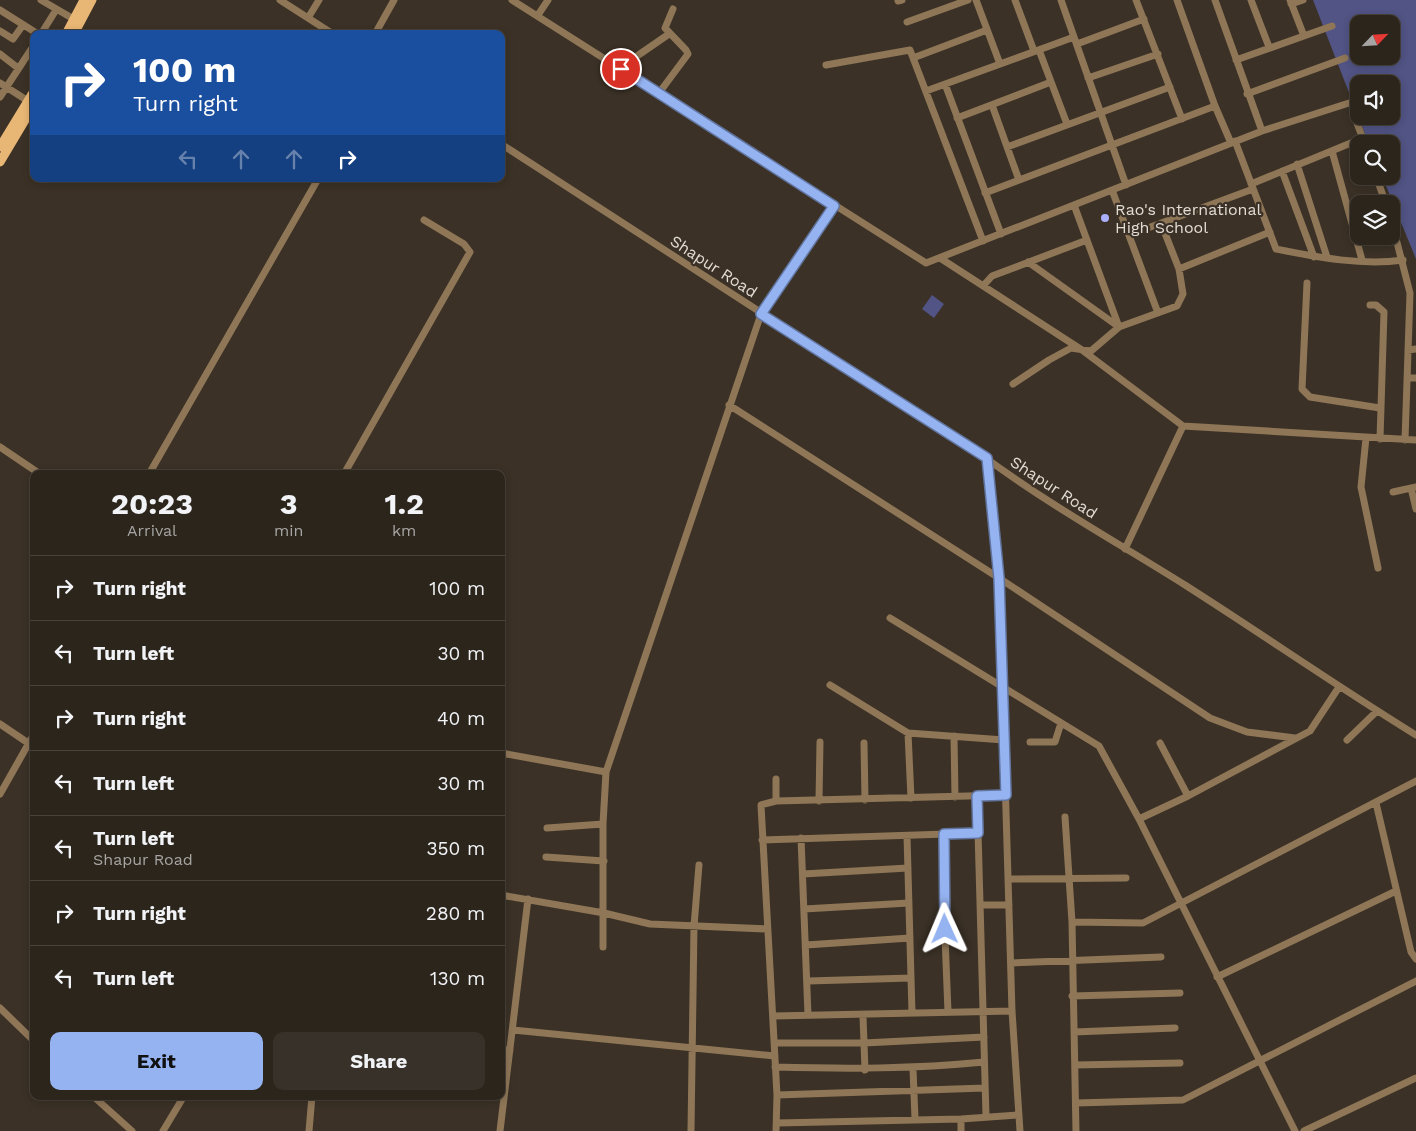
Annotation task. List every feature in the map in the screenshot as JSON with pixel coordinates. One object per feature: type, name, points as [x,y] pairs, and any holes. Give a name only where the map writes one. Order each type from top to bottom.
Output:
[{"type":"main road","points":[[75,30],[84,0]]},
{"type":"main road","points":[[69,30],[92,0]]},
{"type":"main road","points":[[0,147],[30,104]]},
{"type":"main road","points":[[0,162],[30,105]]},
{"type":"street","points":[[41,0],[77,21]]},
{"type":"street","points":[[280,0],[327,30]]},
{"type":"street","points":[[308,18],[319,0]]},
{"type":"street","points":[[377,30],[394,0]]},
{"type":"street","points":[[512,0],[926,263],[1262,131],[1349,103]]},
{"type":"street","points":[[538,16],[548,0]]},
{"type":"street","points":[[907,22],[968,0]]},
{"type":"street","points":[[976,0],[1000,64]]},
{"type":"street","points":[[1015,0],[1067,124]]},
{"type":"street","points":[[1061,0],[1126,184]]},
{"type":"street","points":[[1136,0],[1182,119]]},
{"type":"street","points":[[1177,0],[1215,106],[1252,186],[1276,249],[1314,257],[1380,263],[1403,260]]},
{"type":"street","points":[[1215,0],[1247,94],[1262,131]]},
{"type":"street","points":[[1251,0],[1269,47]]},
{"type":"street","points":[[1303,0],[1291,2],[1304,36]]},
{"type":"street","points":[[659,93],[688,54],[669,34],[664,25],[673,9]]},
{"type":"street","points":[[0,10],[32,30]]},
{"type":"street","points":[[42,30],[56,10]]},
{"type":"street","points":[[1077,44],[1144,19]]},
{"type":"street","points":[[0,31],[13,39],[23,25]]},
{"type":"street","points":[[1236,60],[1332,26]]},
{"type":"street","points":[[913,58],[987,30]]},
{"type":"street","points":[[637,56],[669,34]]},
{"type":"street","points":[[926,91],[1074,37]]},
{"type":"street","points":[[826,65],[910,50],[983,241]]},
{"type":"street","points":[[0,97],[3,85],[30,51]]},
{"type":"street","points":[[0,54],[18,68]]},
{"type":"street","points":[[1088,78],[1158,54]]},
{"type":"street","points":[[1247,94],[1344,58]]},
{"type":"street","points":[[957,118],[1051,82]]},
{"type":"street","points":[[945,84],[1001,234]]},
{"type":"street","points":[[3,85],[30,102]]},
{"type":"street","points":[[1007,147],[1170,87]]},
{"type":"street","points":[[992,105],[1019,180]]},
{"type":"street","points":[[985,193],[1215,106]]},
{"type":"street","points":[[1129,235],[1252,186],[1297,164],[1350,145]]},
{"type":"street","name":"Shapur Road","points":[[505,147],[761,314],[987,458],[1022,485],[1184,585],[1376,712],[1416,735]]},
{"type":"street","points":[[1332,151],[1362,260]]},
{"type":"street","points":[[1297,164],[1328,257]]},
{"type":"street","points":[[1282,171],[1314,257]]},
{"type":"street","points":[[151,470],[316,182]]},
{"type":"street","points":[[1112,190],[1158,313]]},
{"type":"street","points":[[1074,205],[1119,327]]},
{"type":"street","points":[[603,947],[606,772],[761,314],[834,206]]},
{"type":"street","points":[[346,470],[470,252],[464,244],[424,220]]},
{"type":"street","points":[[1013,384],[1071,348],[1091,351],[1119,327],[1177,306],[1183,294],[1180,269],[1162,223]]},
{"type":"street","points":[[1180,269],[1270,232]]},
{"type":"street","points":[[983,286],[992,276],[1087,240]]},
{"type":"street","points":[[1399,245],[1413,289],[1413,318],[1408,350],[1412,378],[1406,440]]},
{"type":"street","points":[[940,258],[1082,350],[1183,426],[1416,440]]},
{"type":"street","points":[[1028,262],[1119,327]]},
{"type":"street","points":[[1307,283],[1302,389],[1310,397],[1380,408]]},
{"type":"street","points":[[1370,305],[1376,305],[1384,312],[1380,439]]},
{"type":"street","points":[[1408,350],[1416,350]]},
{"type":"street","points":[[729,405],[999,578],[1210,718],[1247,732],[1295,738]]},
{"type":"street","points":[[1126,549],[1183,426]]},
{"type":"street","points":[[1366,438],[1361,487],[1378,568]]},
{"type":"street","points":[[0,447],[34,470]]},
{"type":"street","points":[[987,458],[999,578],[1012,1011],[1020,1131]]},
{"type":"street","points":[[1393,492],[1413,488],[1416,510]]},
{"type":"street","points":[[890,618],[1100,746],[1139,819],[1295,1131]]},
{"type":"street","points":[[830,685],[908,733],[1004,740]]},
{"type":"street","points":[[1139,819],[1188,796],[1310,731],[1339,688]]},
{"type":"street","points":[[1347,740],[1376,712]]},
{"type":"street","points":[[1030,742],[1055,742],[1061,723]]},
{"type":"street","points":[[0,724],[30,744]]},
{"type":"street","points":[[908,733],[911,798]]},
{"type":"street","points":[[954,736],[955,797]]},
{"type":"street","points":[[819,801],[820,742]]},
{"type":"street","points":[[864,743],[864,800]]},
{"type":"street","points":[[1160,743],[1188,796]]},
{"type":"street","points":[[0,794],[30,747]]},
{"type":"street","points":[[505,754],[606,772]]},
{"type":"street","points":[[776,779],[776,802]]},
{"type":"street","points":[[1072,922],[1144,923],[1416,781]]},
{"type":"street","points":[[776,1131],[777,1095],[773,1016],[759,809],[764,802],[1006,795]]},
{"type":"street","points":[[977,796],[986,1116]]},
{"type":"street","points":[[1376,803],[1411,952],[1416,959]]},
{"type":"street","points":[[1065,816],[1072,922],[1076,1131]]},
{"type":"street","points":[[547,828],[604,824]]},
{"type":"street","points":[[762,840],[978,833]]},
{"type":"street","points":[[944,834],[944,912],[948,1012]]},
{"type":"street","points":[[907,836],[912,1013]]},
{"type":"street","points":[[801,838],[808,1015]]},
{"type":"street","points":[[546,857],[604,861]]},
{"type":"street","points":[[691,1131],[694,926],[699,865]]},
{"type":"street","points":[[803,874],[908,868]]},
{"type":"street","points":[[1008,879],[1126,878]]},
{"type":"street","points":[[1217,977],[1396,891]]},
{"type":"street","points":[[505,896],[604,913],[650,924],[767,929]]},
{"type":"street","points":[[505,1090],[528,899]]},
{"type":"street","points":[[804,909],[909,903]]},
{"type":"street","points":[[980,905],[1009,904]]},
{"type":"street","points":[[806,945],[910,938]]},
{"type":"street","points":[[1011,963],[1161,956]]},
{"type":"street","points":[[808,981],[911,978]]},
{"type":"street","points":[[1076,1102],[1183,1100],[1416,981]]},
{"type":"street","points":[[1072,996],[1180,993]]},
{"type":"street","points":[[0,1008],[30,1037]]},
{"type":"street","points":[[773,1016],[864,1016],[1012,1011]]},
{"type":"street","points":[[864,1016],[865,1070]]},
{"type":"street","points":[[1074,1032],[1175,1028]]},
{"type":"street","points":[[513,1030],[775,1056]]},
{"type":"street","points":[[774,1043],[864,1043],[984,1038]]},
{"type":"street","points":[[505,1050],[510,1050]]},
{"type":"street","points":[[775,1067],[865,1070],[914,1069],[984,1062]]},
{"type":"street","points":[[1075,1065],[1180,1063]]},
{"type":"street","points":[[914,1069],[915,1119]]},
{"type":"street","points":[[1304,1131],[1416,1078]]},
{"type":"street","points":[[777,1095],[985,1088]]},
{"type":"street","points":[[97,1100],[132,1131]]},
{"type":"street","points":[[163,1131],[182,1100]]},
{"type":"street","points":[[309,1131],[312,1100]]},
{"type":"street","points":[[500,1131],[504,1100]]},
{"type":"street","points":[[776,1123],[961,1119],[1019,1115]]},
{"type":"street","points":[[961,1119],[961,1131]]},
{"type":"shaded area","points":[[1313,0],[1416,0],[1416,259],[1400,220],[1400,195],[1390,195],[1386,185],[1400,185],[1400,135],[1366,135],[1362,125],[1400,125],[1400,75],[1350,75],[1350,95]]},
{"type":"shaded area","points":[[932,295],[944,304],[934,318],[922,309]]},
{"type":"place","name":"Rao's International High School","points":[[1105,218]]},
{"type":"route","points":[[621,69],[834,206],[761,314],[987,458],[999,578],[1006,795],[977,796],[978,833],[944,834],[945,929]]}]
